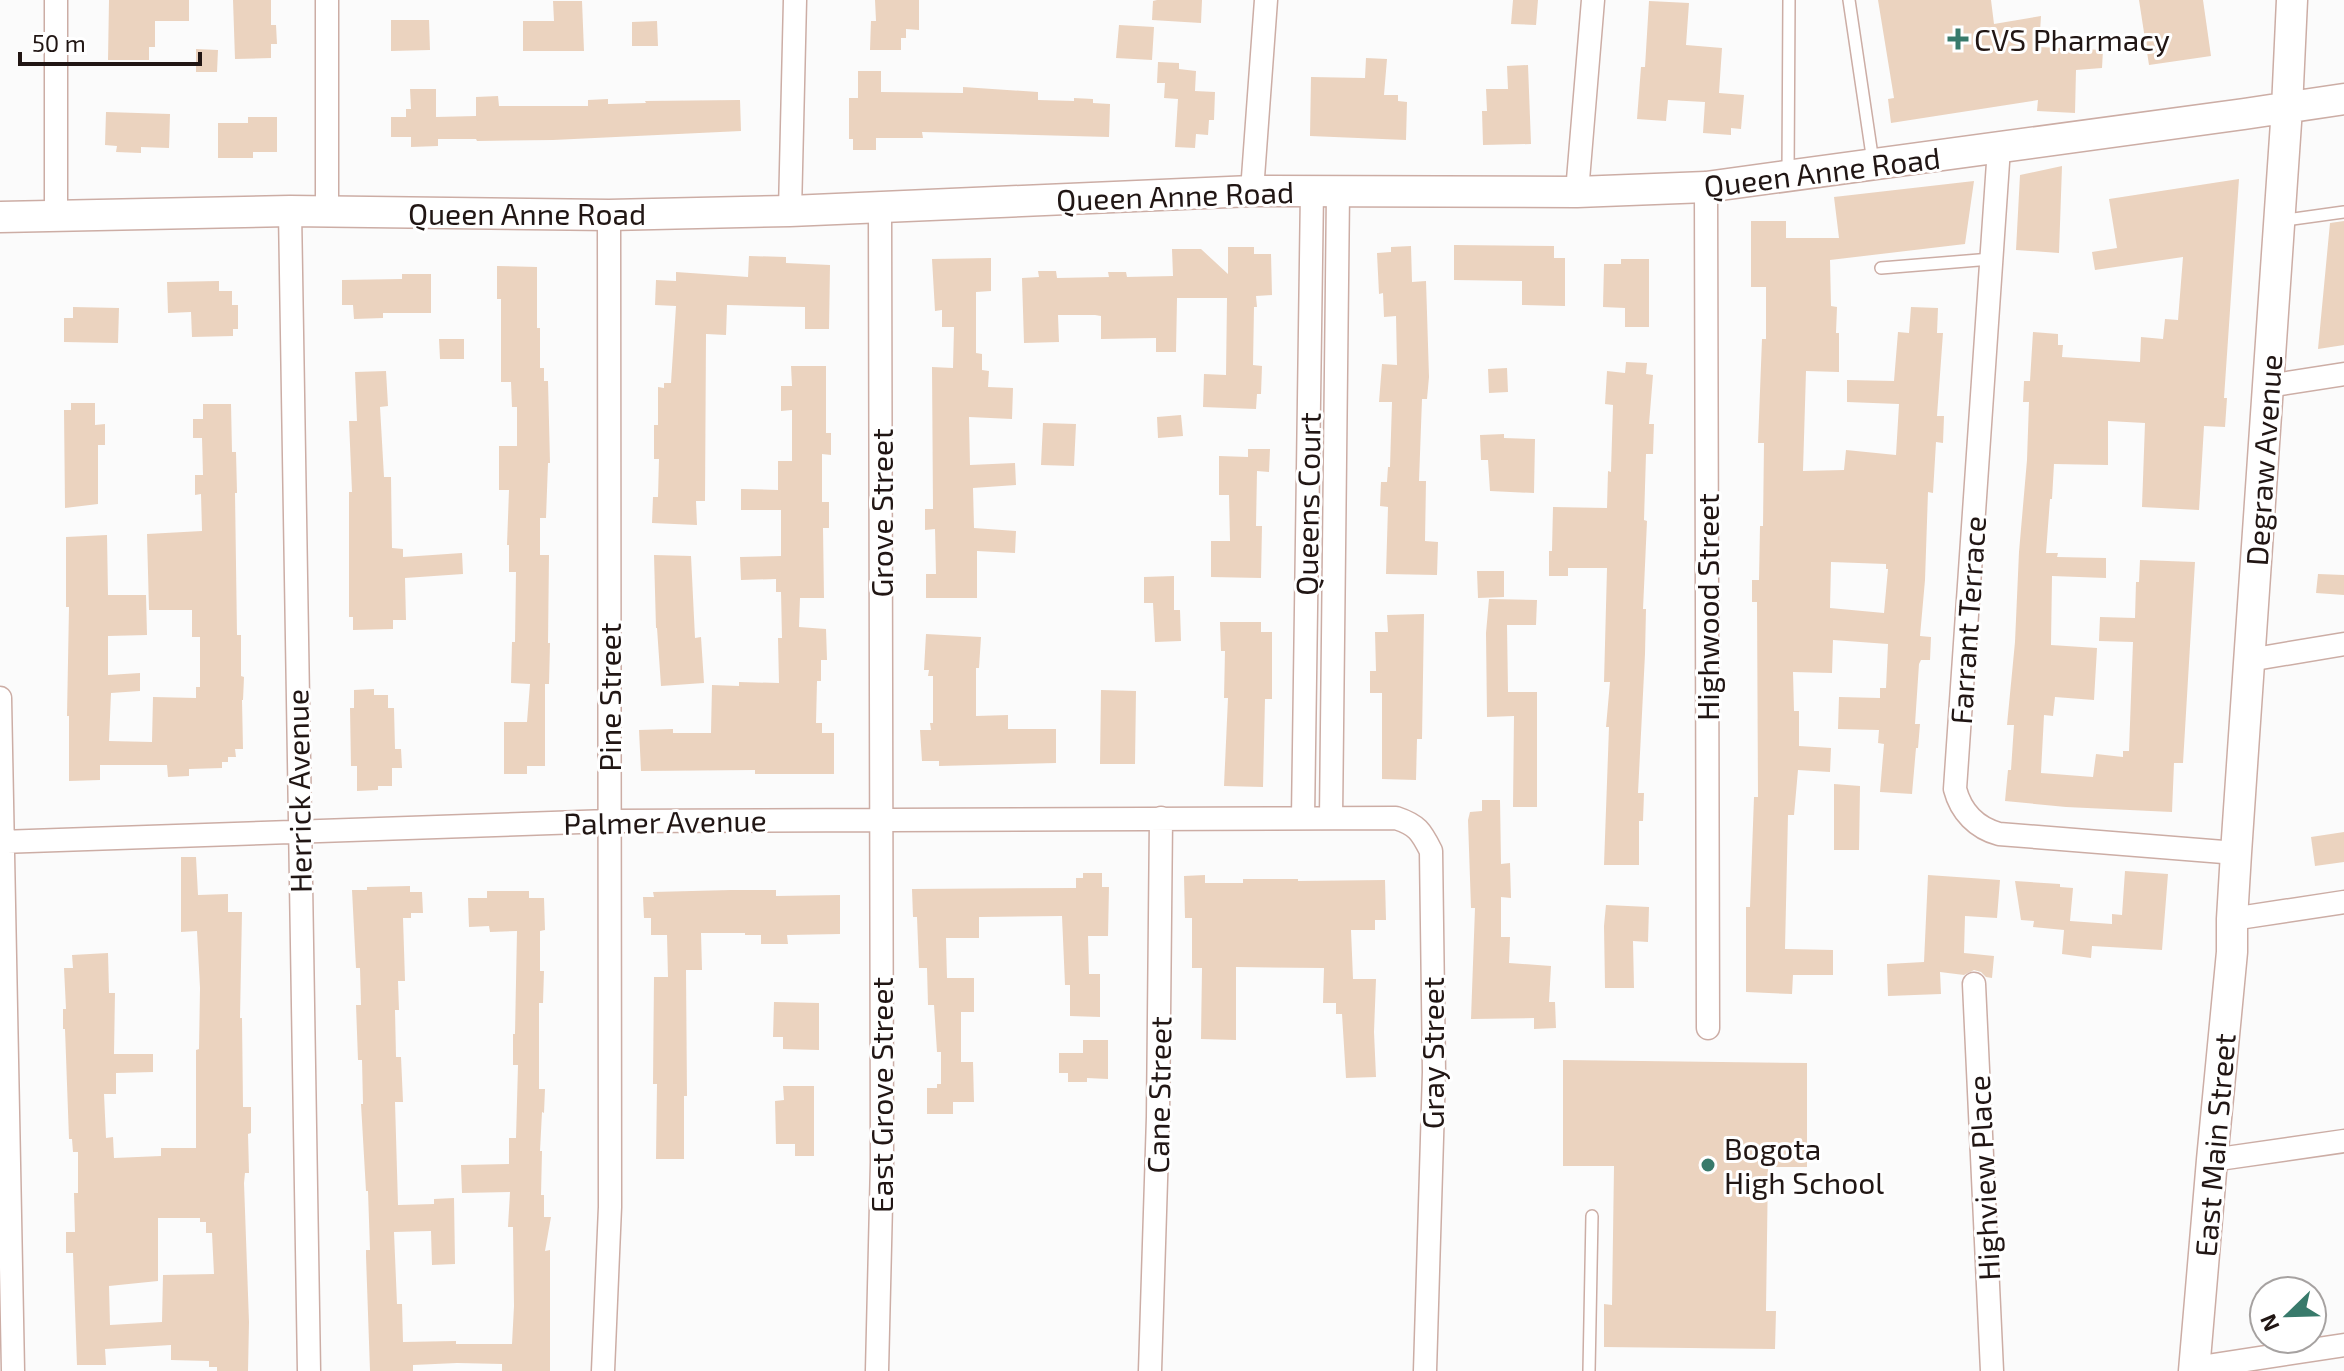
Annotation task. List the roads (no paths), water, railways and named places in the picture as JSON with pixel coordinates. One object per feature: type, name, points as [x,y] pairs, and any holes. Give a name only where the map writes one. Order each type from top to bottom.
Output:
[{"type":"street","points":[[56,0],[56,216]]},
{"type":"street","points":[[327,0],[327,211]]},
{"type":"street","points":[[790,211],[795,0]]},
{"type":"street","points":[[1252,191],[1266,0]]},
{"type":"street","points":[[1577,192],[1593,0]]},
{"type":"street","name":"Degraw Avenue","points":[[2232,919],[2292,0]]},
{"type":"street","name":"Queen Anne Road","points":[[0,217],[290,211],[609,215],[790,211],[1252,191],[1577,192],[1706,187],[2344,99]]},
{"type":"street","name":"Farrant Terrace","points":[[1999,148],[1955,789],[1958,799],[1984,830],[1999,834],[2236,853]]},
{"type":"street","name":"Highwood Street","points":[[1706,187],[1708,1028]]},
{"type":"street","name":"Queens Court","points":[[1303,818],[1309,411],[1325,192]]},
{"type":"street","name":"Queens Court","points":[[1325,192],[1335,411],[1331,818]]},
{"type":"street","name":"Grove Street","points":[[880,207],[882,819]]},
{"type":"street","name":"Herrick Avenue","points":[[290,211],[309,1371]]},
{"type":"street","name":"Pine Street","points":[[603,1371],[610,1207],[609,215]]},
{"type":"street","points":[[2268,386],[2344,374]]},
{"type":"street","points":[[2249,660],[2344,644]]},
{"type":"street","points":[[0,698],[13,1371]]},
{"type":"street","name":"Cane Street","points":[[1150,1371],[1158,1117],[1161,818]]},
{"type":"street","name":"Palmer Avenue","points":[[2,842],[609,821],[1331,818]]},
{"type":"street","name":"Gray Street","points":[[1331,818],[1396,818],[1411,823],[1422,833],[1431,851],[1434,1072],[1425,1371]]},
{"type":"street","name":"East Grove Street","points":[[877,1371],[882,1162],[882,819]]},
{"type":"street","points":[[2232,919],[2344,902]]},
{"type":"street","name":"East Main Street","points":[[2194,1369],[2232,952],[2232,919]]},
{"type":"street","name":"Highview Place","points":[[1974,984],[1992,1371]]},
{"type":"street","points":[[2212,1160],[2344,1141]]},
{"type":"street","points":[[2194,1369],[2344,1345]]},
{"type":"lane","points":[[1788,176],[1789,0]]},
{"type":"lane","points":[[1849,0],[1873,165]]},
{"type":"lane","points":[[2279,222],[2344,212]]},
{"type":"lane","points":[[1881,268],[1991,259]]},
{"type":"lane","points":[[1309,411],[1335,411]]},
{"type":"lane","points":[[1306,606],[1333,607]]},
{"type":"lane","points":[[1589,1371],[1592,1216]]},
{"type":"place","name":"CVS Pharmacy","points":[[1958,39]]},
{"type":"place","name":"Bogota High School","points":[[1708,1165]]}]
